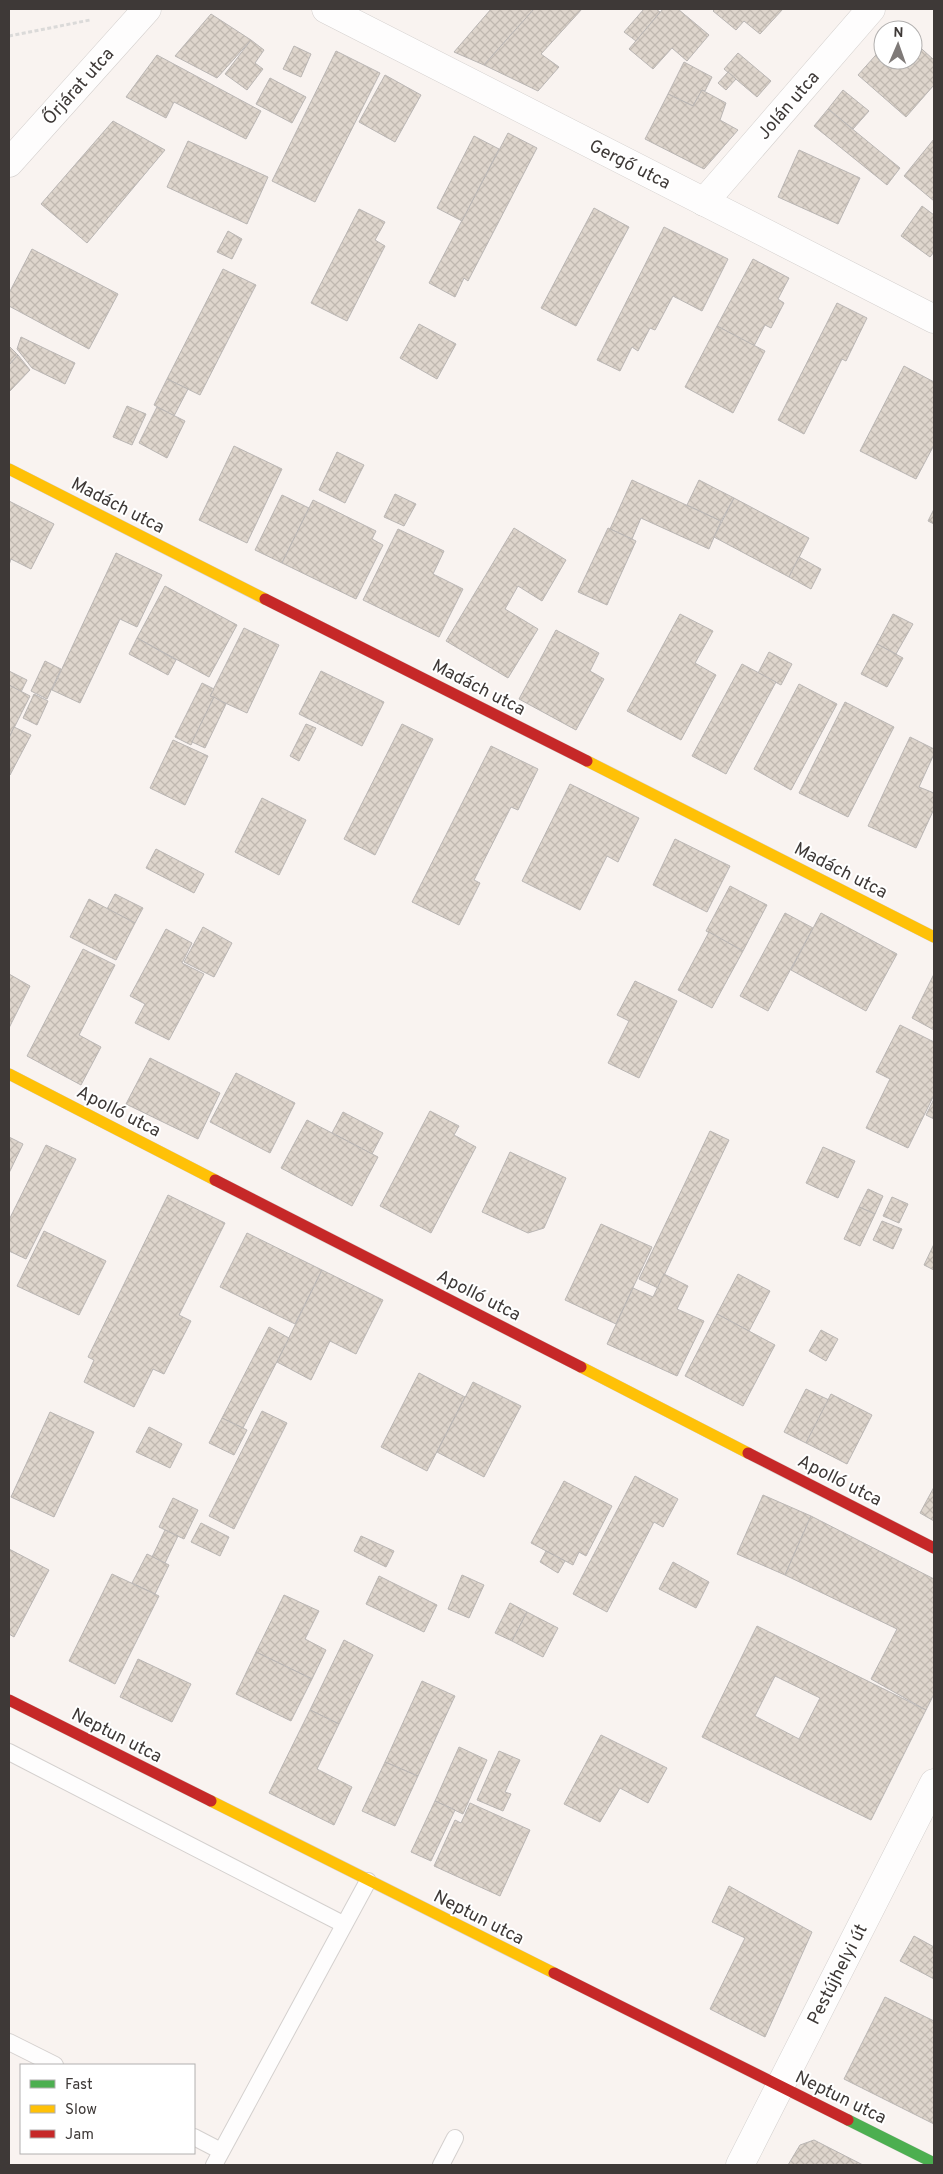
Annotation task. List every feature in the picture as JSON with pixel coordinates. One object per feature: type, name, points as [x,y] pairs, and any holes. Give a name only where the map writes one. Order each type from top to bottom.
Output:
[{"type":"street","name":"Gergő utca","points":[[326,9],[934,320]]},
{"type":"street","name":"Jolán utca","points":[[704,202],[871,9]]},
{"type":"street","name":"Őrjárat utca","points":[[9,163],[144,12]]},
{"type":"street","name":"Madách utca","points":[[9,469],[934,937]]},
{"type":"street","name":"Apolló utca","points":[[9,1074],[934,1548]]},
{"type":"street","name":"Neptun utca","points":[[9,1700],[934,2163]]},
{"type":"street","name":"Pestújhelyi út","points":[[740,2165],[934,1783]]},
{"type":"lane","points":[[9,1752],[343,1924]]},
{"type":"lane","points":[[195,2138],[218,2158],[343,1924],[368,1881]]},
{"type":"lane","points":[[9,2042],[52,2064]]},
{"type":"lane","points":[[441,2165],[455,2138]]},
{"type":"path","points":[[9,36],[110,16],[144,12]]},
{"type":"building","points":[[491,9],[534,9],[484,65],[454,52]]},
{"type":"building","points":[[534,9],[582,9],[541,54],[559,67],[538,91],[484,65]]},
{"type":"building","points":[[644,9],[656,9],[660,12],[636,41],[624,32]]},
{"type":"building","points":[[663,9],[678,9],[709,35],[687,61],[672,48],[653,69],[629,49]]},
{"type":"building","points":[[715,9],[783,9],[760,34],[744,21],[736,30],[713,11]]},
{"type":"building","points":[[211,14],[251,40],[217,78],[175,56]]},
{"type":"building","points":[[251,40],[264,50],[255,63],[263,69],[247,90],[225,74]]},
{"type":"building","points":[[294,46],[311,54],[301,77],[283,69]]},
{"type":"building","points":[[923,50],[934,60],[934,85],[906,117],[858,75],[873,58],[873,70],[923,70]]},
{"type":"building","points":[[336,51],[380,73],[315,202],[272,181]]},
{"type":"building","points":[[738,53],[771,81],[757,97],[724,69]]},
{"type":"building","points":[[157,55],[261,111],[246,139],[174,102],[166,118],[126,97]]},
{"type":"building","points":[[684,62],[712,77],[705,91],[702,90],[693,106],[668,94]]},
{"type":"building","points":[[728,72],[736,79],[726,90],[718,83]]},
{"type":"building","points":[[385,75],[421,95],[395,142],[359,122]]},
{"type":"building","points":[[270,78],[306,97],[292,123],[256,104]]},
{"type":"building","points":[[702,90],[726,103],[720,120],[738,130],[704,169],[645,139],[668,94],[693,106]]},
{"type":"building","points":[[843,90],[869,111],[853,129],[828,109]]},
{"type":"building","points":[[828,109],[900,168],[887,185],[814,126]]},
{"type":"building","points":[[113,121],[165,150],[87,243],[41,204]]},
{"type":"building","points":[[508,133],[537,148],[468,281],[464,278],[455,297],[429,283]]},
{"type":"building","points":[[474,136],[499,149],[462,221],[437,208]]},
{"type":"building","points":[[934,139],[934,201],[904,176]]},
{"type":"building","points":[[188,141],[268,177],[247,224],[167,187]]},
{"type":"building","points":[[799,150],[860,178],[838,224],[778,197]]},
{"type":"building","points":[[922,206],[934,215],[934,252],[930,257],[901,236]]},
{"type":"building","points":[[594,208],[629,227],[576,326],[541,308]]},
{"type":"building","points":[[359,209],[385,222],[375,240],[385,246],[347,321],[311,303]]},
{"type":"building","points":[[664,227],[728,259],[702,311],[673,296],[655,330],[650,328],[638,351],[632,347],[620,371],[597,360]]},
{"type":"building","points":[[228,231],[242,239],[232,259],[217,252]]},
{"type":"building","points":[[32,249],[118,294],[89,349],[9,306],[9,293]]},
{"type":"building","points":[[753,259],[789,278],[778,299],[784,303],[771,328],[765,325],[754,346],[717,326]]},
{"type":"building","points":[[223,269],[256,285],[200,395],[167,379]]},
{"type":"building","points":[[837,303],[867,318],[846,361],[842,359],[804,434],[778,420]]},
{"type":"building","points":[[419,324],[456,344],[437,379],[400,358]]},
{"type":"building","points":[[717,326],[765,351],[733,413],[685,387]]},
{"type":"building","points":[[21,337],[75,363],[65,384],[32,368],[17,349]]},
{"type":"building","points":[[9,346],[18,355],[9,365]]},
{"type":"building","points":[[18,355],[30,370],[9,392],[9,365]]},
{"type":"building","points":[[904,366],[934,382],[934,445],[916,479],[860,451]]},
{"type":"building","points":[[167,379],[188,389],[174,416],[154,405]]},
{"type":"building","points":[[127,406],[146,414],[132,445],[113,437]]},
{"type":"building","points":[[157,407],[185,421],[167,458],[139,443]]},
{"type":"building","points":[[234,446],[282,469],[247,543],[199,520]]},
{"type":"building","points":[[337,452],[364,465],[345,503],[319,490]]},
{"type":"building","points":[[632,480],[721,521],[709,549],[641,518],[632,539],[610,529]]},
{"type":"building","points":[[699,480],[734,498],[721,521],[687,505]]},
{"type":"building","points":[[395,494],[416,504],[404,526],[384,517]]},
{"type":"building","points":[[282,495],[309,508],[282,563],[255,550]]},
{"type":"building","points":[[734,498],[809,538],[789,577],[714,537]]},
{"type":"building","points":[[313,500],[376,531],[372,539],[383,545],[356,599],[282,563]]},
{"type":"building","points":[[9,501],[54,524],[31,569],[11,559],[9,565]]},
{"type":"building","points":[[934,509],[934,524],[928,521]]},
{"type":"building","points":[[514,528],[566,560],[542,601],[518,586],[505,609],[538,629],[508,678],[446,641]]},
{"type":"building","points":[[608,528],[636,541],[607,605],[578,592]]},
{"type":"building","points":[[398,529],[444,551],[433,574],[463,589],[439,637],[363,600]]},
{"type":"building","points":[[116,553],[162,575],[137,627],[120,619],[80,703],[52,690]]},
{"type":"building","points":[[799,557],[821,569],[811,589],[789,577]]},
{"type":"building","points":[[165,586],[237,625],[209,677],[137,638]]},
{"type":"building","points":[[680,614],[713,631],[695,663],[716,675],[681,740],[627,711]]},
{"type":"building","points":[[893,614],[913,624],[896,654],[877,644]]},
{"type":"building","points":[[244,628],[279,645],[247,713],[210,696]]},
{"type":"building","points":[[556,630],[599,653],[590,671],[604,679],[576,730],[519,699]]},
{"type":"building","points":[[137,638],[176,660],[168,675],[129,654]]},
{"type":"building","points":[[877,644],[903,658],[887,687],[861,674]]},
{"type":"building","points":[[769,652],[792,664],[781,685],[758,673]]},
{"type":"building","points":[[45,661],[61,669],[47,699],[31,691]]},
{"type":"building","points":[[742,664],[776,682],[726,774],[692,756]]},
{"type":"building","points":[[9,671],[27,680],[21,692],[9,685]]},
{"type":"building","points":[[321,671],[384,702],[362,746],[299,714]]},
{"type":"building","points":[[202,683],[214,689],[210,696],[214,697],[191,745],[175,737]]},
{"type":"building","points":[[799,684],[837,704],[791,790],[754,769]]},
{"type":"building","points":[[9,685],[30,696],[9,738]]},
{"type":"building","points":[[34,694],[48,701],[37,725],[23,718]]},
{"type":"building","points":[[214,697],[226,704],[205,748],[192,742]]},
{"type":"building","points":[[845,702],[894,727],[848,817],[799,793]]},
{"type":"building","points":[[306,724],[316,728],[299,761],[290,756]]},
{"type":"building","points":[[402,724],[433,739],[375,855],[344,839]]},
{"type":"building","points":[[14,727],[31,735],[10,775],[9,738]]},
{"type":"building","points":[[910,737],[934,749],[934,754],[919,787],[934,793],[934,809],[916,848],[868,826]]},
{"type":"building","points":[[173,740],[208,756],[185,805],[150,788]]},
{"type":"building","points":[[491,746],[538,769],[518,810],[511,807],[474,880],[480,883],[459,925],[412,902]]},
{"type":"building","points":[[570,784],[639,818],[618,862],[607,856],[580,910],[522,881]]},
{"type":"building","points":[[262,798],[306,820],[279,875],[235,852]]},
{"type":"building","points":[[675,839],[730,866],[707,912],[653,885]]},
{"type":"building","points":[[156,849],[204,874],[194,893],[146,868]]},
{"type":"building","points":[[730,886],[767,905],[743,951],[706,931]]},
{"type":"building","points":[[115,894],[143,908],[135,923],[107,909]]},
{"type":"building","points":[[89,899],[135,923],[116,960],[70,937]]},
{"type":"building","points":[[785,913],[813,928],[768,1011],[740,996]]},
{"type":"building","points":[[821,913],[897,954],[866,1011],[791,970]]},
{"type":"building","points":[[203,927],[232,943],[214,977],[184,962]]},
{"type":"building","points":[[166,929],[192,943],[182,963],[204,974],[169,1040],[135,1023],[145,1004],[130,996]]},
{"type":"building","points":[[709,932],[743,951],[712,1008],[678,990]]},
{"type":"building","points":[[83,949],[115,965],[79,1035],[101,1047],[81,1085],[27,1056]]},
{"type":"building","points":[[9,974],[30,986],[9,1028]]},
{"type":"building","points":[[934,974],[934,1030],[912,1018]]},
{"type":"building","points":[[635,981],[677,1001],[639,1078],[608,1063],[629,1021],[617,1015]]},
{"type":"building","points":[[900,1025],[934,1042],[934,1095],[908,1148],[866,1128],[890,1079],[876,1072]]},
{"type":"building","points":[[150,1058],[220,1093],[198,1139],[126,1104]]},
{"type":"building","points":[[236,1073],[295,1103],[270,1153],[210,1122]]},
{"type":"building","points":[[934,1099],[934,1119],[926,1115]]},
{"type":"building","points":[[430,1111],[459,1126],[454,1135],[476,1147],[431,1233],[380,1206]]},
{"type":"building","points":[[343,1112],[383,1133],[372,1154],[332,1133]]},
{"type":"building","points":[[307,1120],[378,1157],[352,1206],[281,1168]]},
{"type":"building","points":[[710,1131],[729,1140],[658,1288],[639,1279]]},
{"type":"building","points":[[9,1137],[23,1144],[9,1173]]},
{"type":"building","points":[[46,1145],[76,1159],[26,1259],[9,1251],[9,1220]]},
{"type":"building","points":[[823,1147],[855,1161],[838,1198],[806,1183]]},
{"type":"building","points":[[510,1152],[566,1178],[544,1228],[528,1233],[482,1212]]},
{"type":"building","points":[[868,1189],[883,1196],[875,1214],[859,1207]]},
{"type":"building","points":[[168,1195],[225,1223],[179,1315],[191,1321],[164,1374],[153,1369],[134,1407],[84,1382],[94,1360],[88,1357]]},
{"type":"building","points":[[892,1197],[908,1204],[899,1223],[883,1216]]},
{"type":"building","points":[[859,1207],[875,1214],[860,1246],[844,1239]]},
{"type":"building","points":[[882,1221],[902,1229],[893,1249],[873,1240]]},
{"type":"building","points":[[601,1224],[652,1247],[616,1324],[565,1300]]},
{"type":"building","points":[[44,1231],[106,1261],[79,1315],[17,1286]]},
{"type":"building","points":[[247,1233],[322,1270],[295,1324],[220,1287]]},
{"type":"building","points":[[934,1244],[934,1270],[924,1265]]},
{"type":"building","points":[[322,1270],[383,1300],[356,1354],[330,1341],[311,1380],[277,1362]]},
{"type":"building","points":[[664,1274],[688,1286],[677,1309],[704,1321],[677,1376],[607,1344],[633,1288],[653,1297]]},
{"type":"building","points":[[738,1274],[770,1291],[749,1331],[717,1314]]},
{"type":"building","points":[[717,1314],[775,1345],[743,1406],[685,1376]]},
{"type":"building","points":[[269,1327],[289,1338],[243,1428],[222,1418]]},
{"type":"building","points":[[821,1330],[838,1339],[826,1361],[809,1351]]},
{"type":"building","points":[[419,1373],[465,1397],[427,1471],[381,1447]]},
{"type":"building","points":[[473,1382],[521,1406],[484,1477],[437,1452]]},
{"type":"building","points":[[806,1389],[829,1400],[806,1443],[784,1432]]},
{"type":"building","points":[[831,1394],[872,1415],[847,1464],[806,1443]]},
{"type":"building","points":[[262,1411],[287,1423],[234,1529],[209,1516]]},
{"type":"building","points":[[50,1412],[94,1432],[54,1517],[11,1497]]},
{"type":"building","points":[[222,1418],[247,1430],[234,1455],[209,1443]]},
{"type":"building","points":[[149,1427],[182,1444],[170,1468],[136,1452]]},
{"type":"building","points":[[635,1476],[678,1499],[663,1527],[654,1522],[607,1612],[573,1594]]},
{"type":"building","points":[[564,1481],[612,1506],[586,1556],[579,1552],[573,1565],[531,1543]]},
{"type":"building","points":[[934,1487],[934,1521],[920,1513]]},
{"type":"building","points":[[763,1495],[811,1516],[785,1575],[737,1554]]},
{"type":"building","points":[[173,1498],[198,1510],[184,1539],[159,1527]]},
{"type":"building","points":[[811,1516],[934,1579],[934,1694],[926,1710],[871,1679],[897,1629],[785,1575]]},
{"type":"building","points":[[201,1523],[229,1537],[220,1556],[191,1542]]},
{"type":"building","points":[[165,1530],[178,1536],[165,1563],[152,1557]]},
{"type":"building","points":[[361,1536],[394,1551],[386,1567],[354,1551]]},
{"type":"building","points":[[9,1549],[49,1570],[14,1637],[9,1634]]},
{"type":"building","points":[[546,1551],[565,1561],[558,1573],[540,1562]]},
{"type":"building","points":[[147,1554],[169,1565],[155,1594],[132,1583]]},
{"type":"building","points":[[673,1562],[709,1582],[696,1608],[659,1589]]},
{"type":"building","points":[[112,1574],[159,1596],[115,1684],[69,1661]]},
{"type":"building","points":[[462,1575],[484,1585],[469,1618],[448,1609]]},
{"type":"building","points":[[379,1576],[437,1605],[424,1632],[366,1604]]},
{"type":"building","points":[[284,1595],[319,1611],[305,1639],[326,1650],[312,1679],[256,1652]]},
{"type":"building","points":[[510,1603],[527,1612],[512,1641],[495,1633]]},
{"type":"building","points":[[527,1612],[558,1628],[543,1657],[512,1641]]},
{"type":"building","points":[[757,1626],[926,1710],[871,1820],[702,1737]],"holes":[[[775,1676],[820,1698],[799,1739],[755,1716]]]},
{"type":"building","points":[[344,1640],[373,1655],[339,1724],[310,1710]]},
{"type":"building","points":[[256,1652],[312,1679],[291,1721],[236,1694]]},
{"type":"building","points":[[138,1659],[191,1684],[172,1722],[120,1697]]},
{"type":"building","points":[[422,1681],[455,1696],[418,1776],[385,1762]]},
{"type":"building","points":[[310,1710],[339,1724],[317,1769],[352,1787],[334,1825],[269,1793]]},
{"type":"building","points":[[601,1735],[667,1768],[648,1803],[620,1788],[600,1822],[564,1804]]},
{"type":"building","points":[[459,1747],[487,1760],[463,1814],[435,1801]]},
{"type":"building","points":[[499,1751],[520,1760],[505,1792],[511,1794],[503,1811],[477,1800]]},
{"type":"building","points":[[385,1762],[418,1776],[395,1826],[362,1811]]},
{"type":"building","points":[[435,1801],[455,1810],[431,1861],[411,1852]]},
{"type":"building","points":[[470,1803],[530,1830],[500,1896],[434,1866],[455,1820],[461,1823]]},
{"type":"building","points":[[729,1886],[812,1932],[765,2037],[710,2009],[745,1938],[712,1922]]},
{"type":"building","points":[[914,1936],[934,1947],[934,1979],[900,1961]]},
{"type":"building","points":[[885,1997],[934,2021],[934,2124],[844,2079]]},
{"type":"building","points":[[814,2140],[863,2165],[788,2165],[800,2145]]},
{"type":"traffic: fast","points":[[848,2120],[934,2163]]},
{"type":"traffic: slow","points":[[9,469],[265,599]]},
{"type":"traffic: slow","points":[[587,761],[934,937]]},
{"type":"traffic: slow","points":[[9,1074],[215,1180]]},
{"type":"traffic: slow","points":[[581,1367],[748,1453]]},
{"type":"traffic: slow","points":[[211,1801],[554,1973]]},
{"type":"traffic: jam","points":[[265,599],[587,761]]},
{"type":"traffic: jam","points":[[215,1180],[581,1367]]},
{"type":"traffic: jam","points":[[748,1453],[934,1548]]},
{"type":"traffic: jam","points":[[9,1700],[211,1801]]},
{"type":"traffic: jam","points":[[554,1973],[848,2120]]}]
